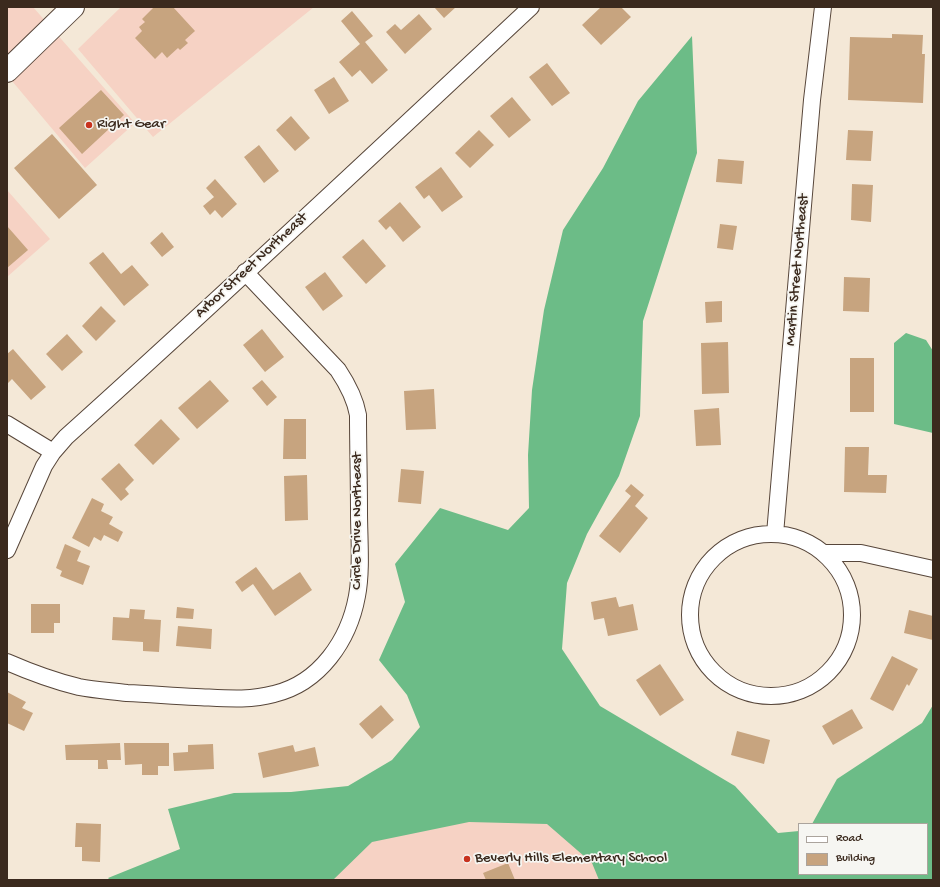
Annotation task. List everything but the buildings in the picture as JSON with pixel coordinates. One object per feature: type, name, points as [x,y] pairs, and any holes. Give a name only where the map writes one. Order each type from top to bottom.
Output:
[{"type":"main road","points":[[7,71],[73,7]]},
{"type":"street","name":"Arbor Street Northeast","points":[[7,550],[44,466],[53,452],[66,437],[174,340],[245,272],[531,7]]},
{"type":"street","name":"Martin Street Northeast","points":[[775,534],[812,108],[823,7]]},
{"type":"street","name":"Circle Drive Northeast","points":[[7,662],[24,670],[86,688],[169,696],[249,698],[275,694],[300,684],[324,666],[335,652],[350,623],[358,596],[360,559],[358,415],[355,401],[349,386],[338,370],[245,272]]},
{"type":"street","points":[[7,424],[53,452]]},
{"type":"street","points":[[759,534],[775,534],[793,537],[810,543],[824,553],[837,568],[846,584],[851,602],[852,622],[849,640],[840,658],[829,672],[814,684],[797,692],[772,696],[759,695],[741,690],[724,681],[710,668],[700,653],[693,635],[691,609],[693,596],[698,581],[706,567],[716,555],[743,538],[759,534]]},
{"type":"street","points":[[824,553],[862,553],[933,569]]},
{"type":"shaded area","points":[[7,7],[33,7],[135,123],[85,168],[7,75]]},
{"type":"shaded area","points":[[121,7],[314,7],[153,137],[78,49]]},
{"type":"shaded area","points":[[7,190],[50,239],[7,277]]},
{"type":"shaded area","name":"Beverly Hills Elementary School","points":[[518,799],[619,880],[308,880],[345,838]]},
{"type":"green space","points":[[692,36],[697,153],[643,321],[640,416],[619,476],[587,534],[567,583],[562,649],[600,706],[735,786],[778,833],[798,831],[798,875],[928,875],[928,823],[813,823],[837,779],[922,723],[933,705],[933,880],[599,880],[592,863],[547,824],[469,822],[372,842],[333,880],[110,880],[108,878],[180,849],[168,809],[234,793],[291,792],[348,786],[392,760],[420,727],[407,695],[379,660],[405,602],[395,564],[440,508],[508,530],[529,508],[528,455],[532,390],[544,310],[563,230],[603,168],[638,101]]},
{"type":"green space","points":[[906,333],[926,340],[933,351],[933,433],[894,424],[894,343]]},
{"type":"place","name":"Right Gear","points":[[89,125]]},
{"type":"place","name":"Beverly Hills Elementary School","points":[[467,859]]}]
